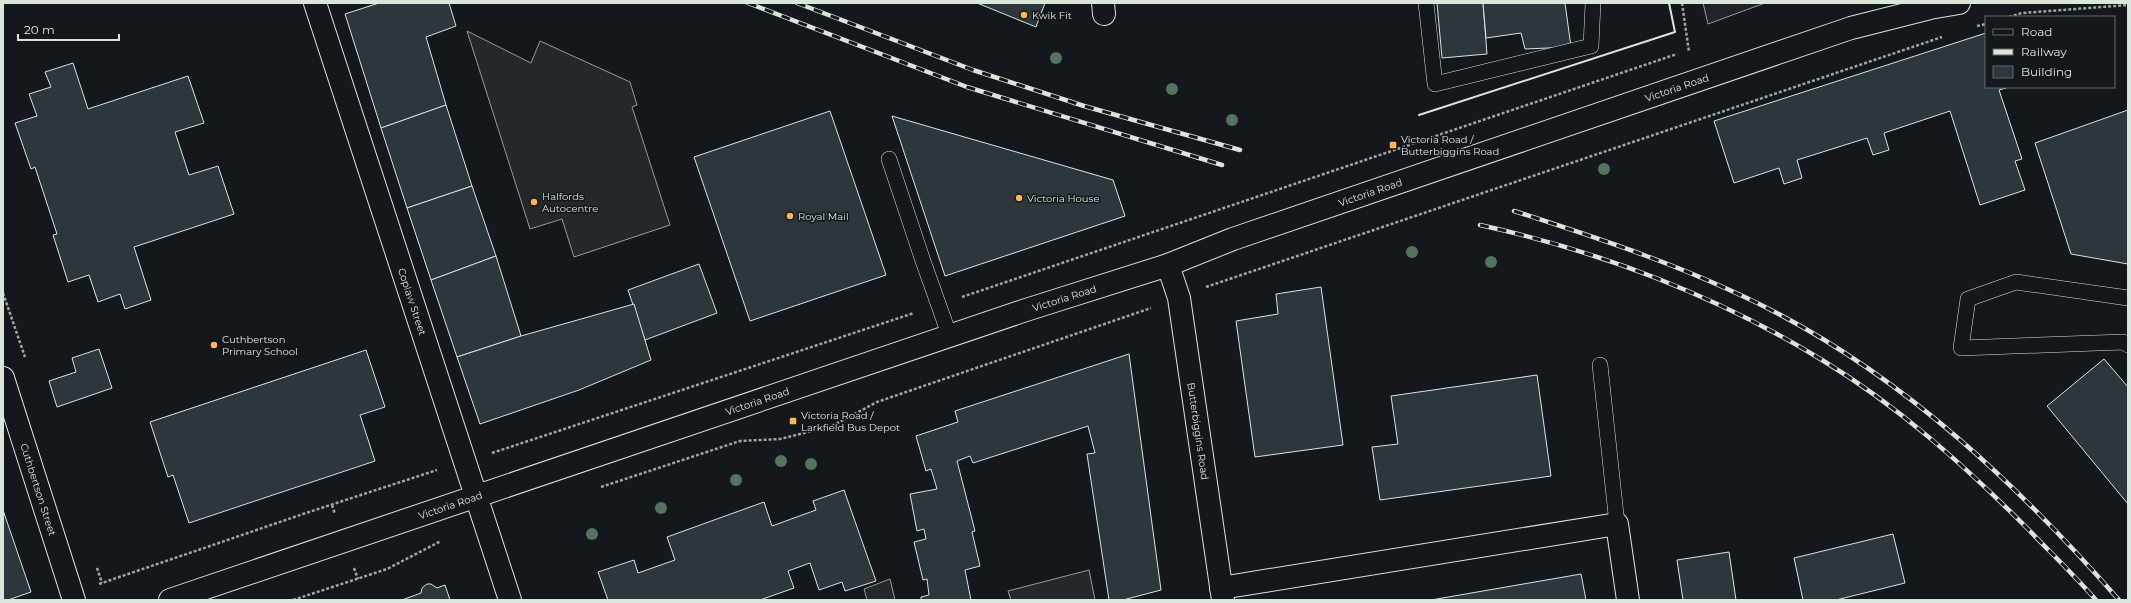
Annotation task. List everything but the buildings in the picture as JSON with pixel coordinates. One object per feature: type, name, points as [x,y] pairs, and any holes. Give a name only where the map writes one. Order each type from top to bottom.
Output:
[{"type":"street","name":"Coplaw Street","points":[[315,3],[466,461],[510,600]]},
{"type":"street","name":"Victoria Road","points":[[170,600],[1026,310],[1168,265],[1241,237],[1851,28],[1930,8],[1959,3]]},
{"type":"street","name":"Butterbiggins Road","points":[[1168,265],[1179,298],[1222,594]]},
{"type":"street","name":"Cuthbertson Street","points":[[3,378],[74,600]]},
{"type":"street","points":[[1222,594],[1617,524],[1628,600]]},
{"type":"lane","points":[[1426,3],[1435,84],[1591,46],[1593,3]]},
{"type":"lane","points":[[890,159],[950,337]]},
{"type":"lane","points":[[2128,298],[2016,282],[1968,299],[1961,348],[2123,342],[2128,345]]},
{"type":"lane","points":[[1600,365],[1617,524]]},
{"type":"path","points":[[1682,3],[1689,52],[1697,82]]},
{"type":"path","points":[[2012,16],[2022,13],[2128,5]]},
{"type":"path","points":[[1972,28],[1985,24]]},
{"type":"path","points":[[598,488],[740,441],[780,439],[832,426],[877,402],[1179,298],[1240,274],[1943,37]]},
{"type":"path","points":[[102,583],[332,505],[939,305],[1670,56],[1697,50]]},
{"type":"path","points":[[293,600],[387,569],[444,540]]},
{"type":"shaded area","points":[[1703,3],[1765,3],[1708,24]]},
{"type":"shaded area","points":[[467,31],[531,63],[540,41],[630,82],[637,105],[632,107],[670,225],[574,257],[562,219],[530,229]]},
{"type":"shaded area","points":[[1089,570],[1095,600],[1011,600],[1008,591]]},
{"type":"shaded area","points":[[890,579],[895,600],[867,600],[864,589]]},
{"type":"railway","points":[[748,3],[967,87],[1222,165]]},
{"type":"railway","points":[[797,3],[973,70],[1084,106],[1240,150]]},
{"type":"railway","points":[[1514,211],[1579,232],[1677,268],[1771,310],[1821,338],[1869,369],[1915,402],[1958,438],[2042,516],[2119,600]]},
{"type":"railway","points":[[1480,225],[1569,248],[1657,278],[1741,316],[1822,360],[1850,378],[1904,417],[1954,459],[2027,528],[2096,600]]},
{"type":"wall","points":[[1419,115],[1675,32],[1669,3]]},
{"type":"place","name":"Kwik Fit","points":[[1024,15]]},
{"type":"place","name":"Victoria Road / Butterbiggins Road","points":[[1393,145]]},
{"type":"place","name":"Victoria House","points":[[1019,198]]},
{"type":"place","name":"Halfords Autocentre","points":[[534,202]]},
{"type":"place","name":"Royal Mail","points":[[790,216]]},
{"type":"place","name":"Cuthbertson Primary School","points":[[214,345]]},
{"type":"place","name":"Victoria Road / Larkfield Bus Depot","points":[[793,421]]}]
